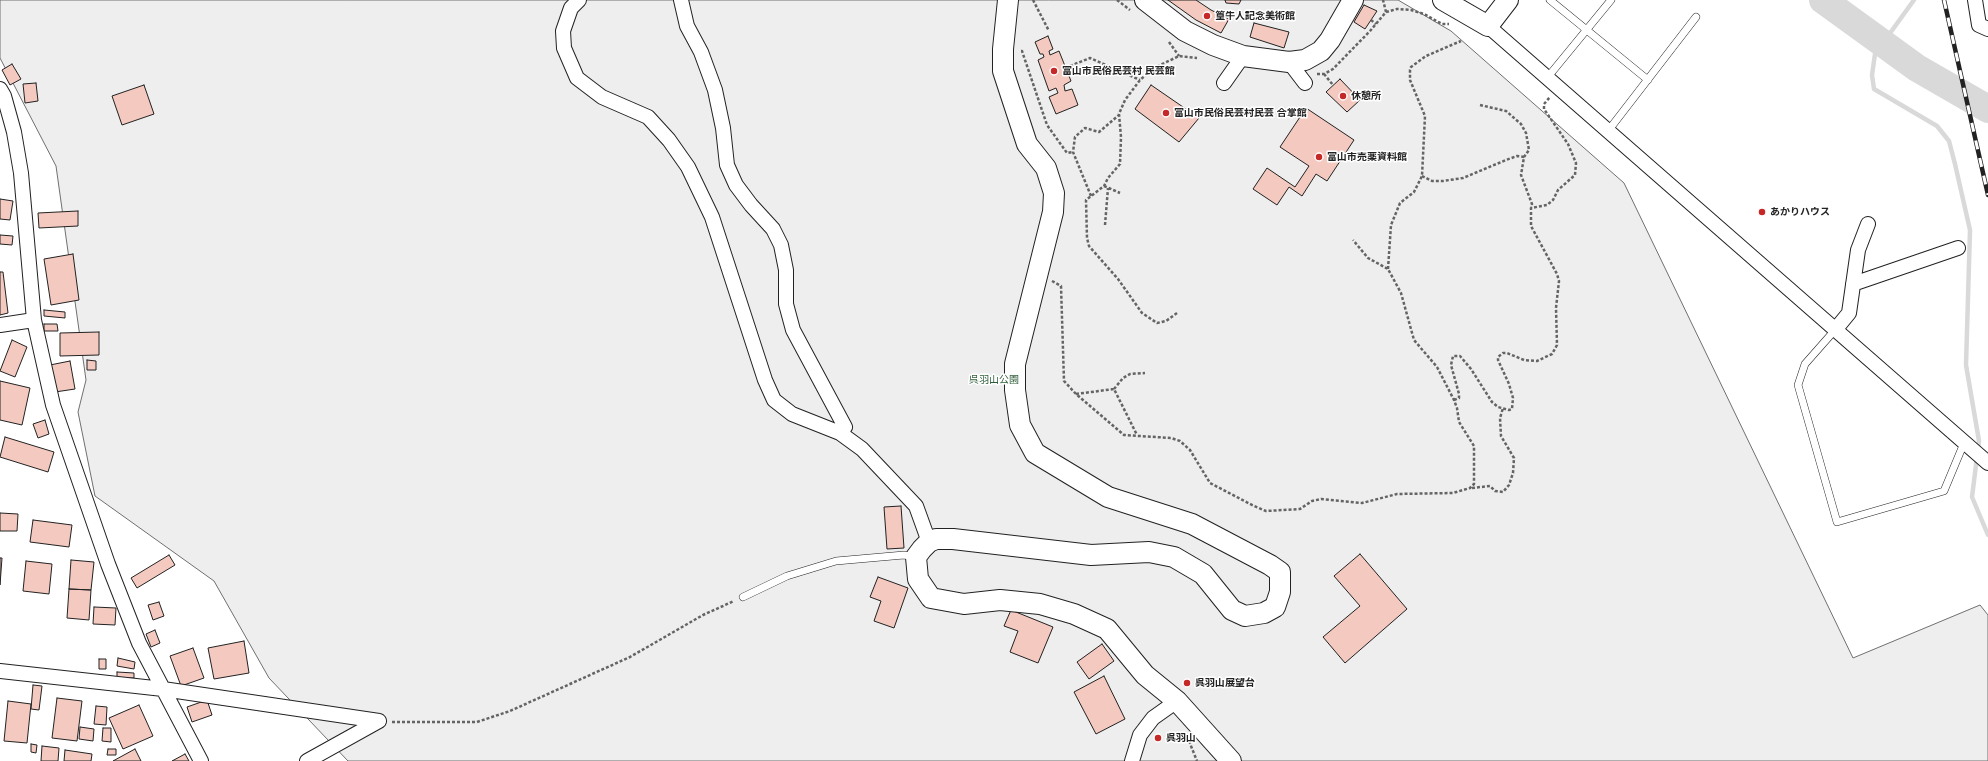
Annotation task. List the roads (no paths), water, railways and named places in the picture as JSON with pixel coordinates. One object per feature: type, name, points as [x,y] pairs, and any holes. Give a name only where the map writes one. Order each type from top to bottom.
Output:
[{"type":"street","points":[[579,0],[571,8],[563,30],[564,48],[577,78],[602,97],[648,117],[669,140],[688,167],[712,217],[765,380],[774,400],[792,414],[840,433],[862,449],[916,506],[929,542]]},
{"type":"street","points":[[681,0],[687,26],[701,52],[716,90],[723,128],[727,165],[736,185],[750,205],[772,229],[781,245],[786,270],[786,304],[793,330],[845,427],[840,433]]},
{"type":"street","points":[[1008,0],[1002,49],[1003,71],[1027,144],[1046,168],[1054,193],[1053,212],[1015,364],[1015,390],[1020,425],[1035,453],[1108,497],[1192,524],[1270,565],[1280,572],[1280,592],[1275,607],[1264,613],[1246,616],[1232,610],[1203,574],[1174,558],[1149,552],[1091,555],[953,538],[936,539],[929,542],[916,557],[918,579],[931,598],[964,604],[1000,600],[1040,604],[1074,614],[1107,629],[1145,674],[1177,701],[1231,761]]},
{"type":"street","points":[[1144,0],[1185,31],[1213,46],[1297,73],[1305,60],[1321,51],[1330,40],[1353,0]]},
{"type":"street","points":[[1443,0],[1480,22],[1553,83],[1988,463]]},
{"type":"street","points":[[1480,22],[1508,0]]},
{"type":"street","points":[[1975,0],[1979,25],[1988,28]]},
{"type":"street","points":[[1224,83],[1243,56]]},
{"type":"street","points":[[0,89],[4,96],[14,132],[21,173],[34,320],[53,405],[87,507],[139,643],[201,761]]},
{"type":"street","points":[[1835,330],[1849,313],[1858,250],[1868,224]]},
{"type":"street","points":[[1853,284],[1958,248]]},
{"type":"street","points":[[0,325],[34,320]]},
{"type":"street","points":[[0,671],[163,689],[379,721],[307,761]]},
{"type":"street","points":[[1132,761],[1140,735],[1153,718],[1177,701]]},
{"type":"lane","points":[[1550,0],[1648,80]]},
{"type":"lane","points":[[1553,83],[1587,30],[1611,0]]},
{"type":"lane","points":[[1608,131],[1696,17]]},
{"type":"lane","points":[[1835,330],[1805,364],[1798,384],[1837,522],[1944,491],[1964,443]]},
{"type":"lane","points":[[743,597],[787,576],[836,561],[904,555],[916,557]]},
{"type":"waterway","points":[[1823,0],[1917,68],[1988,109]]},
{"type":"waterway","points":[[1914,0],[1875,54],[1872,75],[1874,89],[1937,126],[1949,141],[1955,164],[1970,230],[1966,365],[1979,441],[1972,497],[1988,535]]},
{"type":"railway","points":[[1944,0],[1988,195]]},
{"type":"place","name":"篁牛人記念美術館","points":[[1207,16]]},
{"type":"place","name":"富山市民俗民芸村 民芸館","points":[[1054,71]]},
{"type":"place","name":"休憩所","points":[[1343,96]]},
{"type":"place","name":"富山市民俗民芸村民芸 合掌館","points":[[1166,113]]},
{"type":"place","name":"富山市売薬資料館","points":[[1319,157]]},
{"type":"place","name":"あかりハウス","points":[[1762,212]]},
{"type":"place","name":"呉羽山展望台","points":[[1187,683]]},
{"type":"place","name":"呉羽山","points":[[1158,738]]},
{"type":"park label","name":"呉羽山公園","points":[[994,380]]}]
